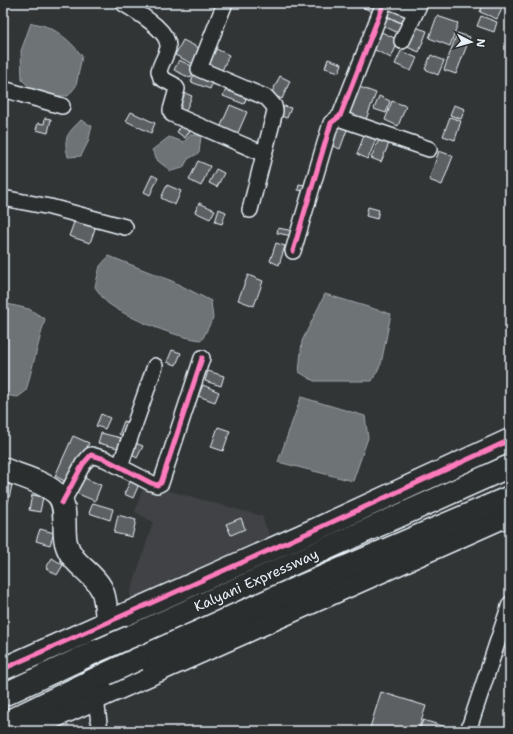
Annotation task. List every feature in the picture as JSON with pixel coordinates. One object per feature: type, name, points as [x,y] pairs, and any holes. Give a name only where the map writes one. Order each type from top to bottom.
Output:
[{"type":"main road","points":[[3,669],[319,528],[510,440]]},
{"type":"main road","name":"Kalyani Expressway","points":[[3,695],[97,651],[510,466]]},
{"type":"main road","points":[[3,469],[40,484],[56,493],[62,502],[67,547],[72,558],[102,588],[108,622],[128,685]]},
{"type":"main road","name":"Kalyani Expressway","points":[[3,724],[138,659],[290,591],[510,497]]},
{"type":"main road","points":[[22,731],[510,514]]},
{"type":"street","points":[[123,3],[158,29],[167,39],[167,50],[159,71],[161,78],[174,85],[176,89],[171,107],[172,114],[264,154]]},
{"type":"street","points":[[225,3],[199,69],[270,101],[275,111],[250,210]]},
{"type":"street","points":[[293,251],[331,124],[338,118],[384,3]]},
{"type":"street","points":[[394,3],[417,7],[402,41]]},
{"type":"street","points":[[3,89],[62,106]]},
{"type":"street","points":[[338,118],[429,149]]},
{"type":"street","points":[[3,198],[50,207],[125,228]]},
{"type":"street","points":[[62,502],[89,456],[97,455],[151,483],[157,485],[161,483],[202,358]]},
{"type":"street","points":[[120,466],[155,366]]},
{"type":"street","points":[[473,729],[510,604]]},
{"type":"street","points":[[96,699],[100,731]]},
{"type":"shaded area","points":[[31,23],[39,24],[60,34],[72,44],[82,56],[76,86],[68,96],[43,94],[27,85],[22,80],[21,51]]},
{"type":"shaded area","points":[[81,120],[92,126],[88,142],[81,156],[68,157],[66,145],[67,136]]},
{"type":"shaded area","points":[[190,134],[201,136],[199,153],[188,159],[183,168],[171,171],[158,161],[152,150],[169,137],[184,142]]},
{"type":"shaded area","points":[[109,256],[172,281],[211,301],[213,318],[202,340],[180,336],[154,327],[129,316],[107,302],[95,287],[100,266]]},
{"type":"shaded area","points":[[325,294],[391,314],[381,364],[372,381],[314,381],[299,372],[302,341]]},
{"type":"shaded area","points":[[3,303],[29,309],[45,319],[26,391],[18,397],[3,395]]},
{"type":"shaded area","points":[[301,397],[365,416],[368,438],[353,481],[278,462]]},
{"type":"shaded area","points":[[144,484],[262,516],[270,537],[131,599],[130,594],[153,522],[135,512]]},
{"type":"building","points":[[355,3],[379,3],[374,13]]},
{"type":"building","points":[[385,3],[409,14],[404,24],[381,13]]},
{"type":"building","points":[[484,3],[505,3],[497,19],[480,12]]},
{"type":"building","points":[[383,15],[403,24],[398,33],[378,23]]},
{"type":"building","points":[[437,16],[458,23],[450,46],[429,38]]},
{"type":"building","points":[[481,16],[497,22],[494,32],[477,26]]},
{"type":"building","points":[[415,27],[427,31],[419,52],[407,47]]},
{"type":"building","points":[[377,30],[399,40],[391,58],[369,47]]},
{"type":"building","points":[[3,33],[7,34],[3,44]]},
{"type":"building","points":[[457,33],[470,37],[456,74],[444,70]]},
{"type":"building","points":[[183,40],[201,49],[193,64],[175,55]]},
{"type":"building","points":[[212,47],[229,55],[220,75],[203,67]]},
{"type":"building","points":[[401,51],[417,58],[411,71],[395,64]]},
{"type":"building","points":[[431,55],[444,61],[438,75],[425,69]]},
{"type":"building","points":[[328,59],[342,64],[339,72],[325,68]]},
{"type":"building","points":[[179,60],[196,68],[190,78],[174,70]]},
{"type":"building","points":[[195,71],[214,79],[210,89],[191,82]]},
{"type":"building","points":[[280,76],[290,81],[282,99],[271,94]]},
{"type":"building","points":[[228,85],[248,93],[244,104],[223,96]]},
{"type":"building","points":[[354,85],[376,93],[365,122],[343,113]]},
{"type":"building","points":[[180,91],[192,96],[184,115],[172,110]]},
{"type":"building","points":[[379,96],[390,101],[386,113],[374,109]]},
{"type":"building","points":[[392,101],[406,106],[398,126],[385,120]]},
{"type":"building","points":[[230,105],[247,112],[237,135],[220,128]]},
{"type":"building","points":[[454,105],[465,109],[461,119],[450,115]]},
{"type":"building","points":[[284,106],[291,108],[287,118],[281,116]]},
{"type":"building","points":[[131,112],[155,123],[151,133],[126,121]]},
{"type":"building","points":[[450,117],[461,121],[455,140],[443,136]]},
{"type":"building","points":[[45,118],[51,119],[48,133],[36,130],[38,123],[44,124]]},
{"type":"building","points":[[336,122],[348,127],[340,149],[328,144]]},
{"type":"building","points":[[182,124],[191,129],[185,138],[177,132]]},
{"type":"building","points":[[366,130],[378,134],[368,159],[357,154]]},
{"type":"building","points":[[380,137],[390,141],[381,162],[371,158]]},
{"type":"building","points":[[439,151],[453,156],[442,185],[429,180]]},
{"type":"building","points":[[198,161],[210,166],[201,186],[189,180]]},
{"type":"building","points":[[216,169],[224,173],[217,187],[209,183]]},
{"type":"building","points":[[152,175],[158,178],[150,195],[144,192]]},
{"type":"building","points":[[299,184],[305,185],[304,191],[298,190]]},
{"type":"building","points":[[167,185],[181,191],[175,205],[161,198]]},
{"type":"building","points":[[199,203],[215,210],[210,219],[195,212]]},
{"type":"building","points":[[368,207],[379,210],[377,219],[366,216]]},
{"type":"building","points":[[219,209],[226,212],[222,224],[215,222]]},
{"type":"building","points":[[76,217],[97,223],[90,243],[69,236]]},
{"type":"building","points":[[278,228],[293,231],[292,236],[277,233]]},
{"type":"building","points":[[276,243],[285,246],[279,265],[270,261]]},
{"type":"building","points":[[248,275],[263,281],[254,306],[238,300]]},
{"type":"building","points":[[172,350],[181,353],[176,365],[167,362]]},
{"type":"building","points":[[208,371],[224,376],[221,386],[205,381]]},
{"type":"building","points":[[203,385],[219,392],[215,402],[198,396]]},
{"type":"building","points":[[101,414],[110,418],[105,429],[96,426]]},
{"type":"building","points":[[124,421],[128,423],[123,436],[119,434]]},
{"type":"building","points":[[218,427],[230,431],[223,451],[211,447]]},
{"type":"building","points":[[101,433],[121,438],[118,448],[98,443]]},
{"type":"building","points":[[73,436],[89,443],[70,484],[55,476]]},
{"type":"building","points":[[133,442],[143,446],[137,458],[128,453]]},
{"type":"building","points":[[82,477],[101,485],[95,501],[76,493]]},
{"type":"building","points":[[132,478],[140,482],[133,498],[124,494]]},
{"type":"building","points":[[3,484],[12,485],[8,503],[3,502]]},
{"type":"building","points":[[32,495],[43,497],[40,512],[29,510]]},
{"type":"building","points":[[93,503],[113,509],[110,520],[89,513]]},
{"type":"building","points":[[118,515],[136,520],[132,537],[114,533]]},
{"type":"building","points":[[241,518],[245,529],[231,535],[226,524]]},
{"type":"building","points":[[40,529],[54,533],[50,545],[36,541]]},
{"type":"building","points":[[52,558],[63,565],[57,575],[46,568]]},
{"type":"building","points":[[381,692],[426,706],[418,731],[369,731]]},
{"type":"building","points":[[423,720],[456,730],[456,731],[419,731]]},
{"type":"building","points":[[175,728],[189,731],[174,731]]},
{"type":"cycle path","points":[[293,251],[331,123],[340,116],[384,3]]},
{"type":"cycle path","points":[[62,503],[83,464],[91,455],[105,459],[151,483],[157,485],[161,483],[202,358]]},
{"type":"cycle path","points":[[3,669],[319,528],[510,440]]}]
